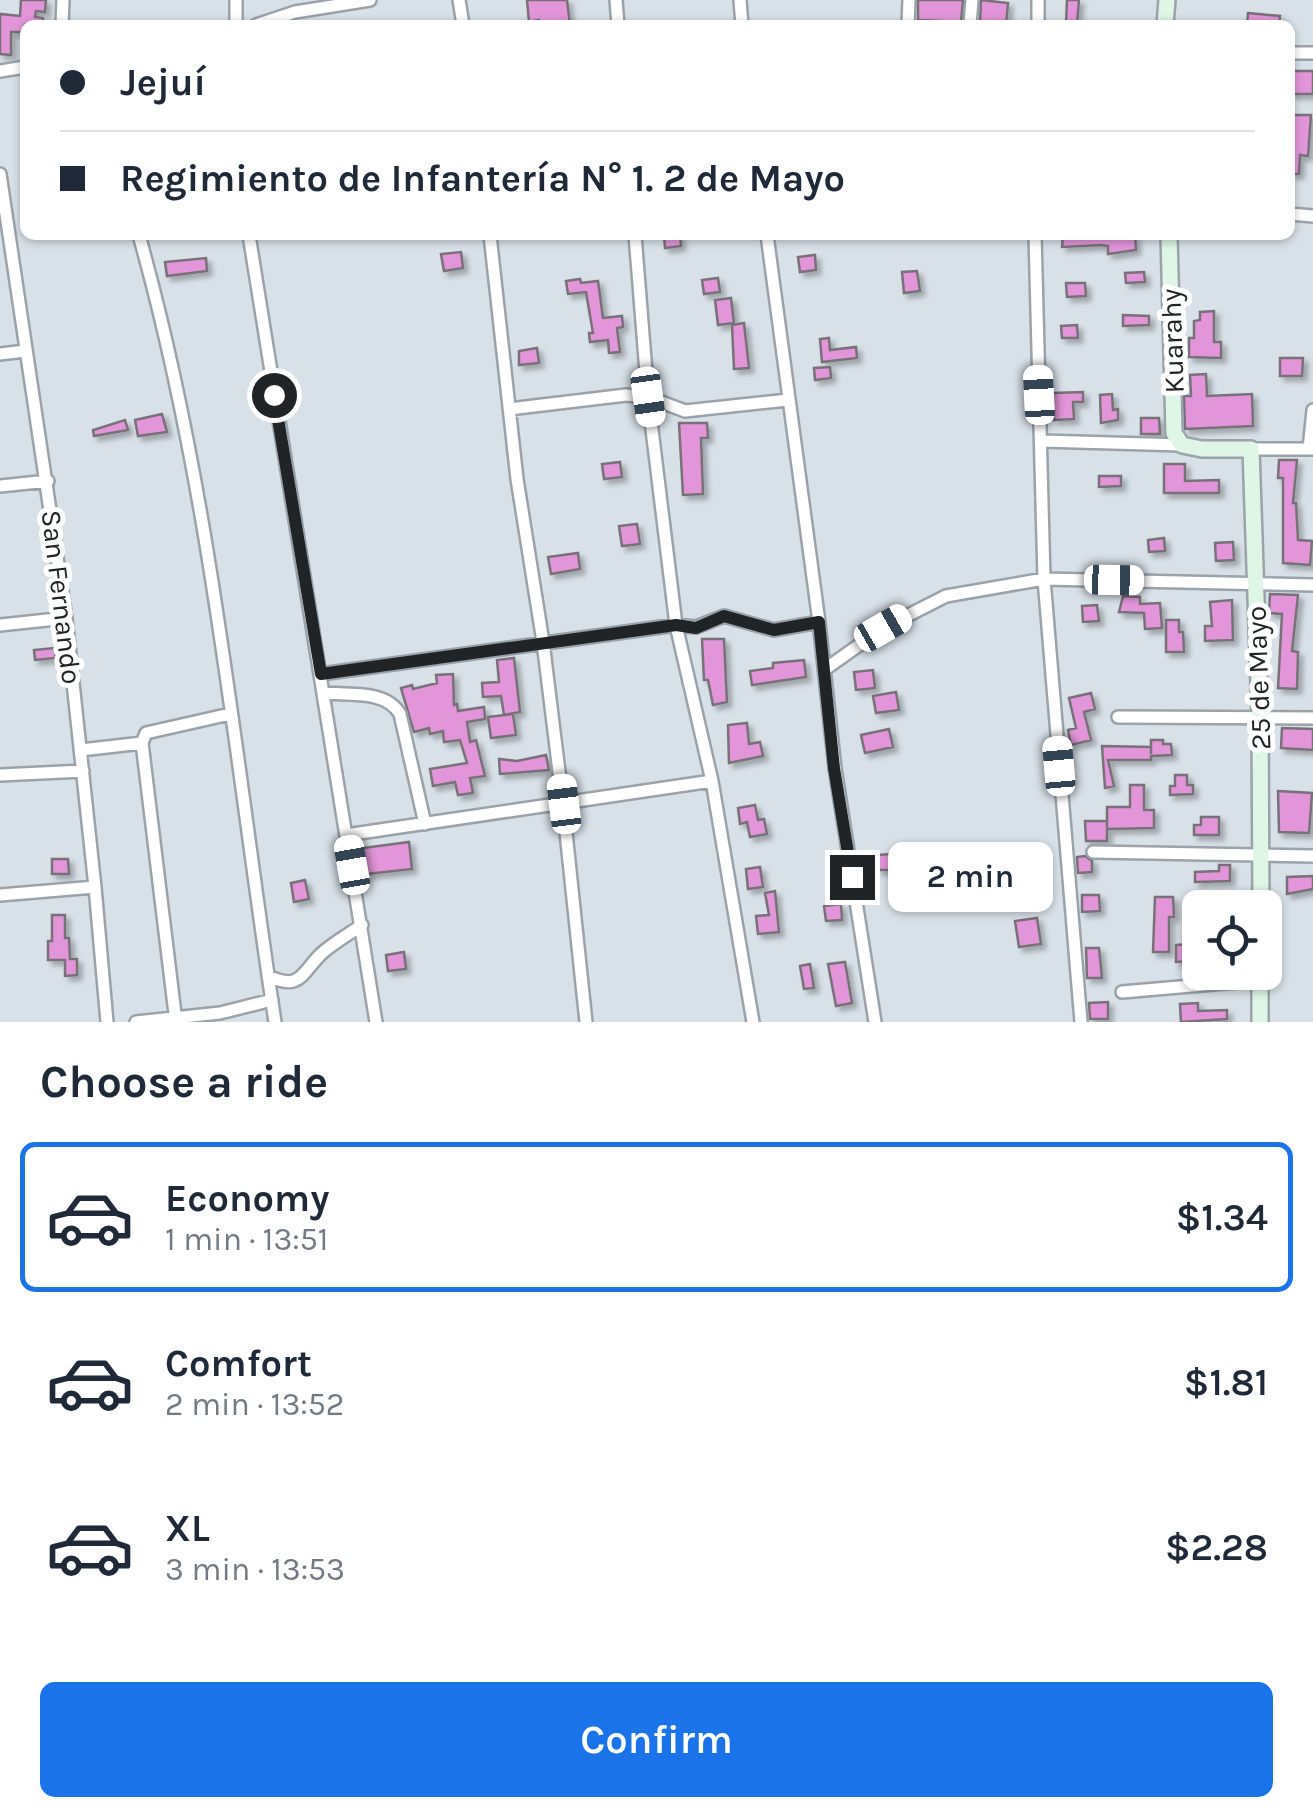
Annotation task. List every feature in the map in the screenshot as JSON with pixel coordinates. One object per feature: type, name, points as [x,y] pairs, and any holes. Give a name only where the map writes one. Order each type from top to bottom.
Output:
[{"type":"street","points":[[271,20],[370,0]]},
{"type":"street","name":"San Fernando","points":[[0,174],[2,210],[48,481],[66,618],[96,887],[106,1022]]},
{"type":"street","points":[[140,240],[158,305],[213,593],[275,1022]]},
{"type":"street","points":[[250,240],[376,1022]]},
{"type":"street","points":[[491,240],[509,409],[564,804],[586,1022]]},
{"type":"street","points":[[635,240],[648,397],[676,625],[712,781],[754,1022]]},
{"type":"street","points":[[769,240],[819,622],[834,768],[875,1022]]},
{"type":"street","points":[[1034,240],[1044,579],[1081,1022]]},
{"type":"street","name":"Kuarahy","points":[[1169,240],[1174,432],[1182,445]]},
{"type":"street","points":[[0,354],[25,351]]},
{"type":"street","points":[[509,409],[626,395],[648,397],[685,411],[788,400]]},
{"type":"street","points":[[1041,441],[1182,445],[1202,450],[1311,449],[1313,410]]},
{"type":"street","name":"25 de Mayo","points":[[1250,449],[1262,890]]},
{"type":"street","points":[[0,486],[48,481]]},
{"type":"street","points":[[824,670],[868,638],[932,601],[1044,579],[1313,585]]},
{"type":"street","points":[[321,674],[676,625],[696,628],[724,616],[774,630],[819,622]]},
{"type":"street","points":[[0,625],[66,618]]},
{"type":"street","points":[[324,693],[380,698],[393,703],[400,714],[425,824]]},
{"type":"street","points":[[81,750],[144,738],[230,714]]},
{"type":"street","points":[[1118,716],[1313,718]]},
{"type":"street","points":[[144,738],[175,1019]]},
{"type":"street","points":[[0,775],[83,771]]},
{"type":"street","points":[[346,835],[712,781]]},
{"type":"street","points":[[1093,852],[1313,856]]},
{"type":"street","points":[[0,895],[96,887]]},
{"type":"street","points":[[268,976],[282,983],[295,981],[324,951],[362,926]]},
{"type":"street","points":[[1122,992],[1182,985]]},
{"type":"street","points":[[1260,990],[1260,1022]]},
{"type":"street","points":[[136,1022],[220,1013],[272,1000]]},
{"type":"building","points":[[21,0],[46,0],[45,12],[36,11],[35,17],[43,20],[20,20],[20,32],[11,32],[11,55],[0,54],[0,14],[20,16]]},
{"type":"building","points":[[527,0],[567,0],[569,20],[529,20]]},
{"type":"building","points":[[918,0],[963,0],[961,20],[918,20]]},
{"type":"building","points":[[981,0],[1008,3],[1006,20],[980,20]]},
{"type":"building","points":[[1067,0],[1079,0],[1077,20],[1066,20]]},
{"type":"building","points":[[1248,13],[1280,16],[1280,20],[1247,20]]},
{"type":"building","points":[[1295,71],[1313,71],[1313,94],[1295,94]]},
{"type":"building","points":[[1295,115],[1311,115],[1308,156],[1300,155],[1299,174],[1295,174]]},
{"type":"building","points":[[664,240],[680,240],[681,246],[665,248]]},
{"type":"building","points":[[1063,240],[1135,240],[1136,250],[1108,254],[1108,246],[1062,247]]},
{"type":"building","points":[[461,252],[463,268],[444,271],[441,254]]},
{"type":"building","points":[[815,255],[816,270],[800,272],[798,257]]},
{"type":"building","points":[[206,258],[207,271],[167,276],[165,262]]},
{"type":"building","points":[[917,271],[920,291],[904,293],[902,272]]},
{"type":"building","points":[[1144,272],[1145,282],[1126,283],[1125,273]]},
{"type":"building","points":[[718,278],[720,292],[704,294],[702,280]]},
{"type":"building","points":[[580,279],[581,283],[598,281],[603,318],[622,316],[623,327],[617,328],[620,352],[609,353],[608,340],[590,342],[589,333],[593,333],[586,292],[568,294],[566,281]]},
{"type":"building","points":[[1066,283],[1085,283],[1086,296],[1067,297]]},
{"type":"building","points":[[731,298],[734,323],[718,325],[715,300]]},
{"type":"building","points":[[1214,311],[1214,342],[1221,342],[1221,358],[1189,357],[1194,321],[1200,320],[1200,312]]},
{"type":"building","points":[[1123,315],[1149,316],[1149,325],[1123,326]]},
{"type":"building","points":[[744,323],[749,368],[734,369],[732,325]]},
{"type":"building","points":[[1077,325],[1078,338],[1062,338],[1061,326]]},
{"type":"building","points":[[829,338],[830,350],[856,347],[857,358],[822,362],[820,339]]},
{"type":"building","points":[[537,348],[539,363],[519,365],[519,351]]},
{"type":"building","points":[[1280,358],[1303,358],[1302,376],[1280,376]]},
{"type":"building","points":[[830,367],[831,378],[815,380],[814,368]]},
{"type":"building","points":[[1206,374],[1207,396],[1252,394],[1253,426],[1185,429],[1184,396],[1191,396],[1190,375]]},
{"type":"building","points":[[1083,392],[1083,402],[1073,402],[1074,419],[1054,420],[1053,393]]},
{"type":"building","points":[[1112,394],[1118,420],[1101,423],[1100,395]]},
{"type":"building","points":[[162,414],[167,432],[138,436],[135,420]]},
{"type":"building","points":[[1141,418],[1159,418],[1160,434],[1141,434]]},
{"type":"building","points":[[125,420],[128,430],[94,436],[93,430]]},
{"type":"building","points":[[679,423],[707,423],[708,438],[701,438],[703,494],[683,495]]},
{"type":"building","points":[[1279,460],[1297,460],[1293,503],[1298,540],[1312,541],[1310,565],[1283,563],[1283,478],[1278,478]]},
{"type":"building","points":[[620,462],[622,477],[604,479],[602,464]]},
{"type":"building","points":[[1164,464],[1185,464],[1185,481],[1219,480],[1219,493],[1164,493]]},
{"type":"building","points":[[1099,476],[1121,476],[1121,486],[1099,487]]},
{"type":"building","points":[[637,524],[640,544],[622,546],[619,526]]},
{"type":"building","points":[[1164,538],[1165,551],[1149,552],[1148,540]]},
{"type":"building","points":[[1233,542],[1234,560],[1216,561],[1215,543]]},
{"type":"building","points":[[578,553],[580,569],[551,574],[548,557]]},
{"type":"building","points":[[1270,594],[1298,595],[1292,651],[1298,652],[1297,689],[1278,688],[1282,614],[1269,613]]},
{"type":"building","points":[[1123,596],[1140,597],[1140,604],[1160,603],[1162,628],[1145,629],[1144,613],[1119,612]]},
{"type":"building","points":[[1232,600],[1233,640],[1205,641],[1205,626],[1212,626],[1210,602]]},
{"type":"building","points":[[1097,605],[1099,621],[1083,622],[1082,606]]},
{"type":"building","points":[[1166,620],[1179,620],[1184,652],[1166,652]]},
{"type":"building","points":[[702,639],[724,639],[727,702],[713,705],[708,680],[704,680]]},
{"type":"building","points":[[54,648],[56,658],[35,660],[34,650]]},
{"type":"building","points":[[514,658],[520,712],[504,715],[501,696],[483,697],[482,683],[499,682],[497,660]]},
{"type":"building","points":[[804,660],[806,677],[752,685],[750,671],[773,668],[773,663]]},
{"type":"building","points":[[873,670],[875,688],[856,690],[854,672]]},
{"type":"building","points":[[453,674],[454,705],[457,704],[458,711],[484,707],[485,719],[467,722],[470,742],[476,740],[485,776],[470,778],[473,793],[458,795],[455,782],[433,786],[430,769],[467,763],[460,740],[444,742],[443,731],[430,734],[429,728],[414,732],[401,688],[437,683],[436,675]]},
{"type":"building","points":[[896,692],[899,710],[876,713],[873,696]]},
{"type":"building","points":[[1091,693],[1095,709],[1084,712],[1091,740],[1071,745],[1068,730],[1076,728],[1069,698]]},
{"type":"building","points":[[513,714],[516,735],[491,738],[488,717]]},
{"type":"building","points":[[747,723],[749,744],[760,742],[763,756],[729,763],[728,725]]},
{"type":"building","points":[[1282,728],[1313,729],[1313,750],[1281,748]]},
{"type":"building","points":[[889,729],[893,747],[865,753],[861,735]]},
{"type":"building","points":[[1151,740],[1171,744],[1172,755],[1151,756],[1151,760],[1108,760],[1114,786],[1105,788],[1102,746],[1151,747]]},
{"type":"building","points":[[546,755],[549,770],[500,774],[499,759],[517,761]]},
{"type":"building","points":[[1175,775],[1187,775],[1187,785],[1193,785],[1193,794],[1170,795]]},
{"type":"building","points":[[1130,785],[1144,785],[1144,810],[1154,810],[1154,828],[1107,829],[1107,807],[1130,807]]},
{"type":"building","points":[[1278,791],[1312,793],[1309,833],[1279,832]]},
{"type":"building","points":[[755,805],[767,834],[750,837],[747,822],[740,824],[738,808]]},
{"type":"building","points":[[1201,817],[1219,817],[1219,835],[1194,835],[1194,825],[1201,825]]},
{"type":"building","points":[[1085,821],[1107,821],[1107,841],[1086,841]]},
{"type":"building","points":[[409,842],[412,869],[366,874],[363,848]]},
{"type":"building","points":[[892,854],[892,870],[878,870],[878,855]]},
{"type":"building","points":[[1085,856],[1092,861],[1092,872],[1078,873],[1077,857]]},
{"type":"building","points":[[52,859],[68,859],[69,874],[52,874]]},
{"type":"building","points":[[1219,865],[1230,865],[1230,881],[1195,882],[1195,872],[1219,871]]},
{"type":"building","points":[[760,867],[763,887],[748,889],[746,869]]},
{"type":"building","points":[[1313,876],[1313,889],[1287,894],[1287,877]]},
{"type":"building","points":[[305,880],[309,899],[294,902],[291,883]]},
{"type":"building","points":[[775,891],[779,932],[758,934],[756,916],[769,915],[765,893]]},
{"type":"building","points":[[1082,895],[1099,895],[1100,911],[1082,912]]},
{"type":"building","points":[[1155,897],[1173,897],[1169,952],[1153,952]]},
{"type":"building","points":[[841,904],[842,920],[826,921],[824,906]]},
{"type":"building","points":[[52,915],[65,915],[65,938],[69,938],[70,959],[77,959],[77,975],[65,976],[65,960],[48,960]]},
{"type":"building","points":[[1037,918],[1041,944],[1019,947],[1015,921]]},
{"type":"building","points":[[1176,945],[1182,945],[1182,962],[1176,962]]},
{"type":"building","points":[[1086,948],[1099,948],[1102,978],[1087,978]]},
{"type":"building","points":[[404,952],[406,969],[388,971],[386,955]]},
{"type":"building","points":[[845,962],[852,1003],[836,1006],[828,964]]},
{"type":"building","points":[[810,964],[814,988],[804,989],[800,966]]},
{"type":"building","points":[[1108,1002],[1108,1019],[1090,1019],[1089,1003]]},
{"type":"building","points":[[1198,1003],[1198,1011],[1227,1010],[1227,1019],[1181,1022],[1180,1004]]},
{"type":"route","points":[[274,395],[321,674],[676,625],[696,628],[724,616],[774,630],[819,622],[834,768],[852,877]]}]
